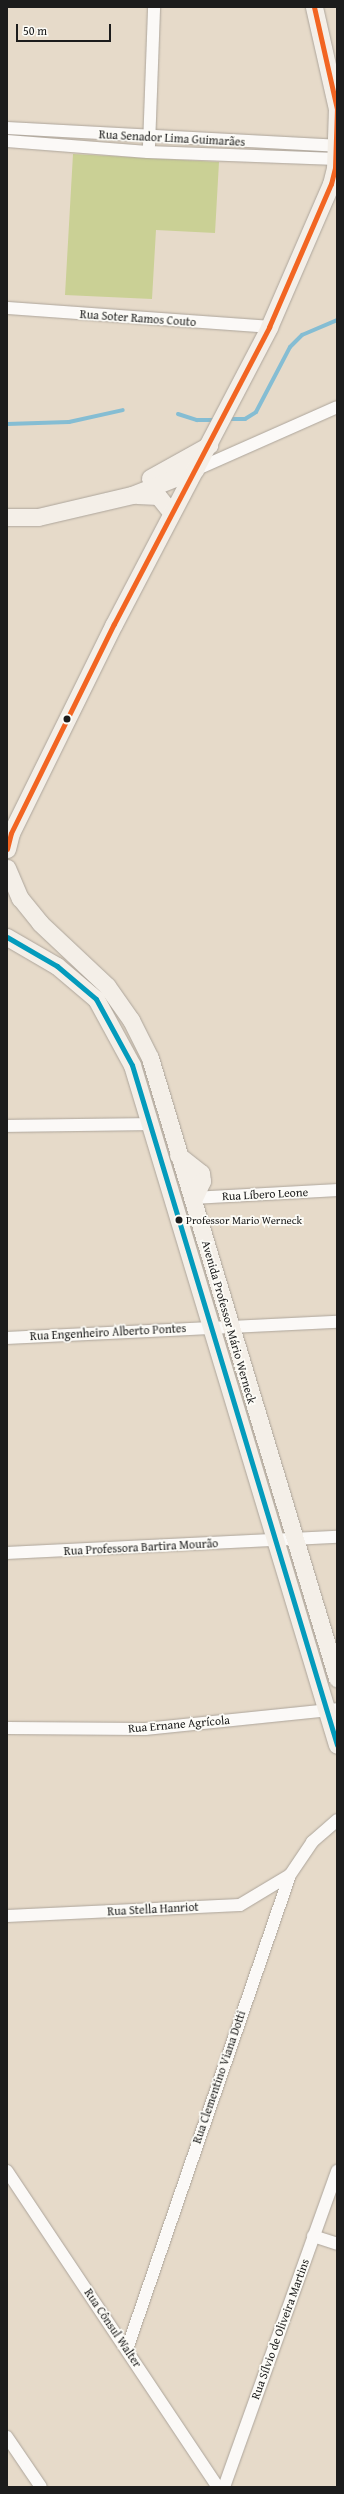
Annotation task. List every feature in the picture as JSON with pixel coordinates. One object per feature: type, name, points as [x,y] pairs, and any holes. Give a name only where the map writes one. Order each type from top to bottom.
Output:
[{"type":"main road","points":[[7,849],[10,833],[48,756],[171,512],[209,445],[269,327],[331,184],[336,152],[337,108],[314,7]]},
{"type":"main road","points":[[125,496],[209,445]]},
{"type":"main road","points":[[7,517],[38,517],[125,496],[195,470]]},
{"type":"main road","points":[[125,496],[158,496],[171,512]]},
{"type":"main road","points":[[7,868],[20,898],[40,923],[107,986],[131,1020],[150,1058],[178,1155],[201,1173],[202,1181],[194,1198],[168,1175]]},
{"type":"main road","name":"Avenida Professor Mário Werneck","points":[[7,937],[56,966],[96,999],[132,1065],[149,1124],[168,1175],[210,1326],[276,1541],[332,1709],[337,1745]]},
{"type":"main road","name":"Avenida Professor Mário Werneck","points":[[194,1198],[230,1325],[337,1678]]},
{"type":"street","points":[[148,152],[154,7]]},
{"type":"street","name":"Rua Senador Lima Guimarães","points":[[7,128],[336,152]]},
{"type":"street","name":"Rua Senador Lima Guimarães","points":[[7,141],[148,152],[336,152]]},
{"type":"street","name":"Rua Soter Ramos Couto","points":[[7,308],[269,327]]},
{"type":"street","points":[[195,470],[337,407]]},
{"type":"street","points":[[7,1126],[149,1124]]},
{"type":"street","name":"Rua Líbero Leone","points":[[194,1198],[337,1190]]},
{"type":"street","name":"Rua Engenheiro Alberto Pontes","points":[[7,1338],[230,1325],[337,1322]]},
{"type":"street","name":"Rua Professora Bartira Mourão","points":[[7,1553],[337,1537]]},
{"type":"street","name":"Rua Ernane Agrícola","points":[[7,1728],[145,1729],[332,1709]]},
{"type":"street","name":"Rua Clementino Viana Dotti","points":[[127,2349],[290,1875],[312,1842],[337,1820]]},
{"type":"street","name":"Rua Stella Hanriot","points":[[7,1916],[240,1905],[290,1875]]},
{"type":"street","name":"Rua Cônsul Walter","points":[[7,2171],[218,2487]]},
{"type":"street","name":"Rua Sílvio de Oliveira Martins","points":[[224,2487],[337,2171]]},
{"type":"street","points":[[314,2236],[337,2244]]},
{"type":"street","points":[[7,2437],[41,2487]]},
{"type":"green space","points":[[73,154],[219,162],[215,233],[156,230],[152,299],[65,295]]},
{"type":"waterway","points":[[227,419],[245,419],[256,412],[290,347],[302,335],[337,320]]},
{"type":"waterway","points":[[7,424],[69,422],[123,410]]},
{"type":"waterway","points":[[178,414],[197,420],[216,420]]},
{"type":"transit line","points":[[7,849],[11,833],[114,624],[269,327],[331,184],[335,168],[337,109],[314,7]]},
{"type":"transit line","points":[[7,937],[57,966],[96,999],[132,1065],[337,1745]]},
{"type":"place","name":"Professor Mario Werneck","points":[[179,1220]]}]
